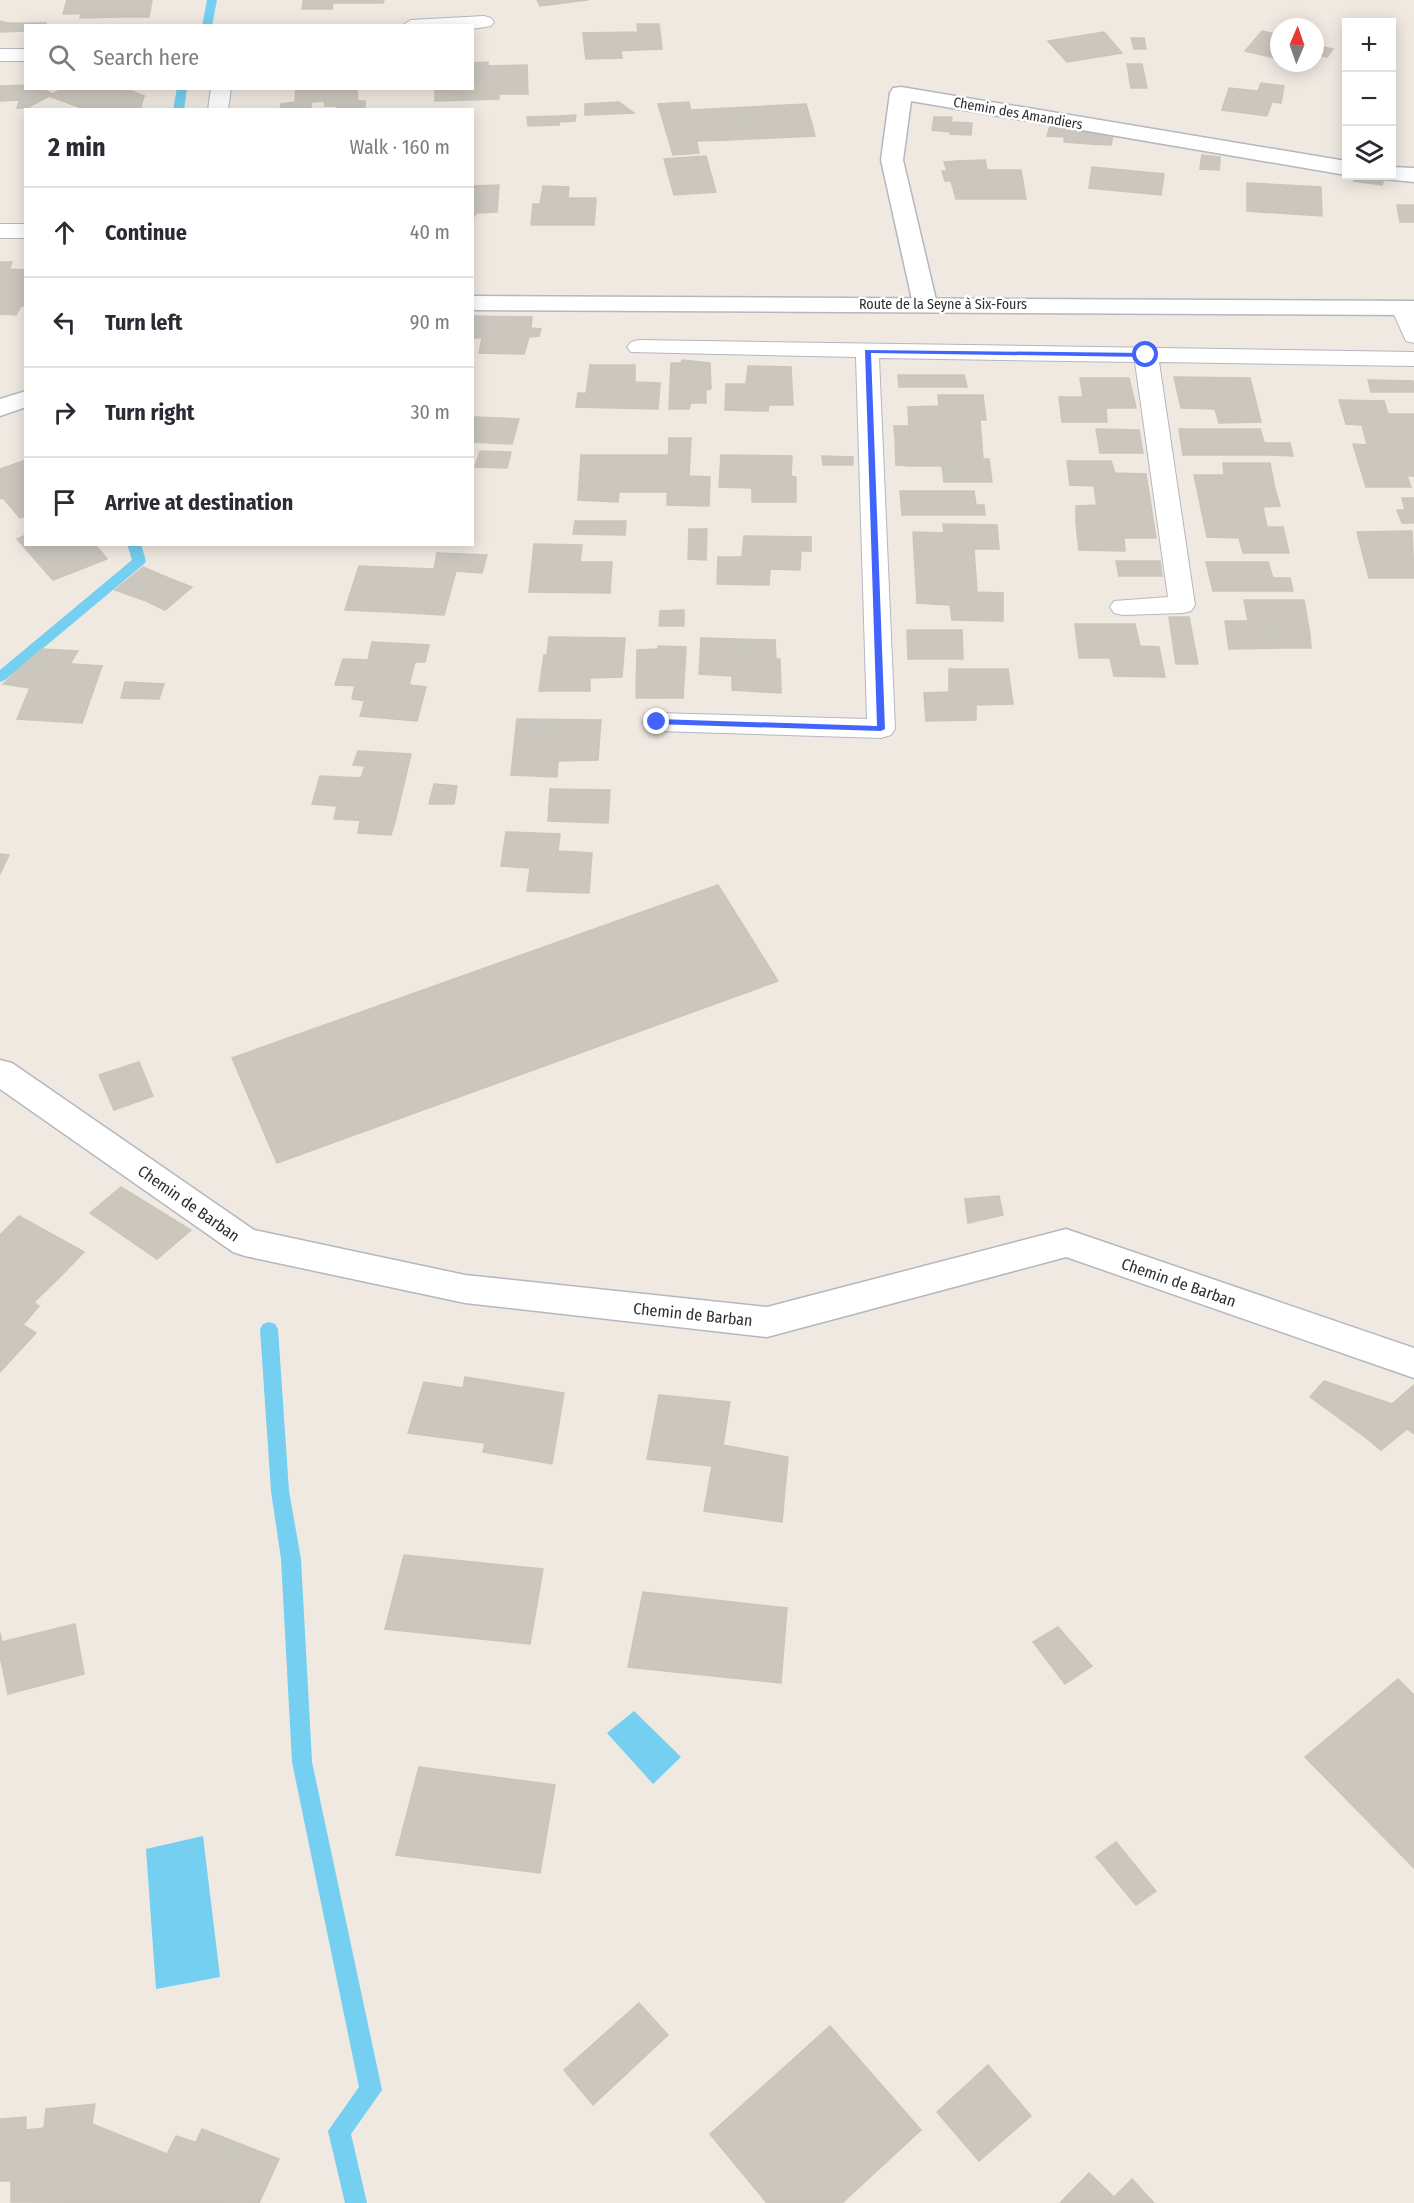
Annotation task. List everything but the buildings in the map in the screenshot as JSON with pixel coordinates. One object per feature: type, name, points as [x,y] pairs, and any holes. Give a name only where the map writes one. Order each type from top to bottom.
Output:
[{"type":"street","name":"Chemin des Amandiers","points":[[925,304],[892,160],[901,93],[1342,167]]},
{"type":"street","points":[[1396,174],[1414,175]]},
{"type":"street","name":"Route de la Seyne à Six-Fours","points":[[474,303],[1408,308]]},
{"type":"street","points":[[0,408],[24,399]]},
{"type":"street","name":"Chemin de Barban","points":[[0,1072],[245,1242],[465,1289],[766,1322],[1066,1243],[1414,1363]]},
{"type":"lane","points":[[448,24],[484,22]]},
{"type":"lane","points":[[0,55],[24,55]]},
{"type":"lane","points":[[218,108],[221,90]]},
{"type":"lane","points":[[0,231],[24,231]]},
{"type":"lane","points":[[1408,308],[1414,336]]},
{"type":"lane","points":[[639,347],[1414,359]]},
{"type":"lane","points":[[657,722],[881,729],[867,351]]},
{"type":"lane","points":[[1123,607],[1182,605],[1146,355]]},
{"type":"water","points":[[634,1711],[681,1757],[653,1784],[607,1733]]},
{"type":"water","points":[[203,1836],[220,1977],[156,1989],[146,1849]]},
{"type":"waterway","points":[[207,24],[212,0]]},
{"type":"waterway","points":[[178,108],[182,90]]},
{"type":"waterway","points":[[0,677],[139,561],[135,546]]},
{"type":"waterway","points":[[269,1329],[280,1491],[291,1559],[302,1762],[371,2090],[339,2131],[356,2203]]},
{"type":"route","points":[[657,722],[881,729],[867,351],[1146,355]]}]
